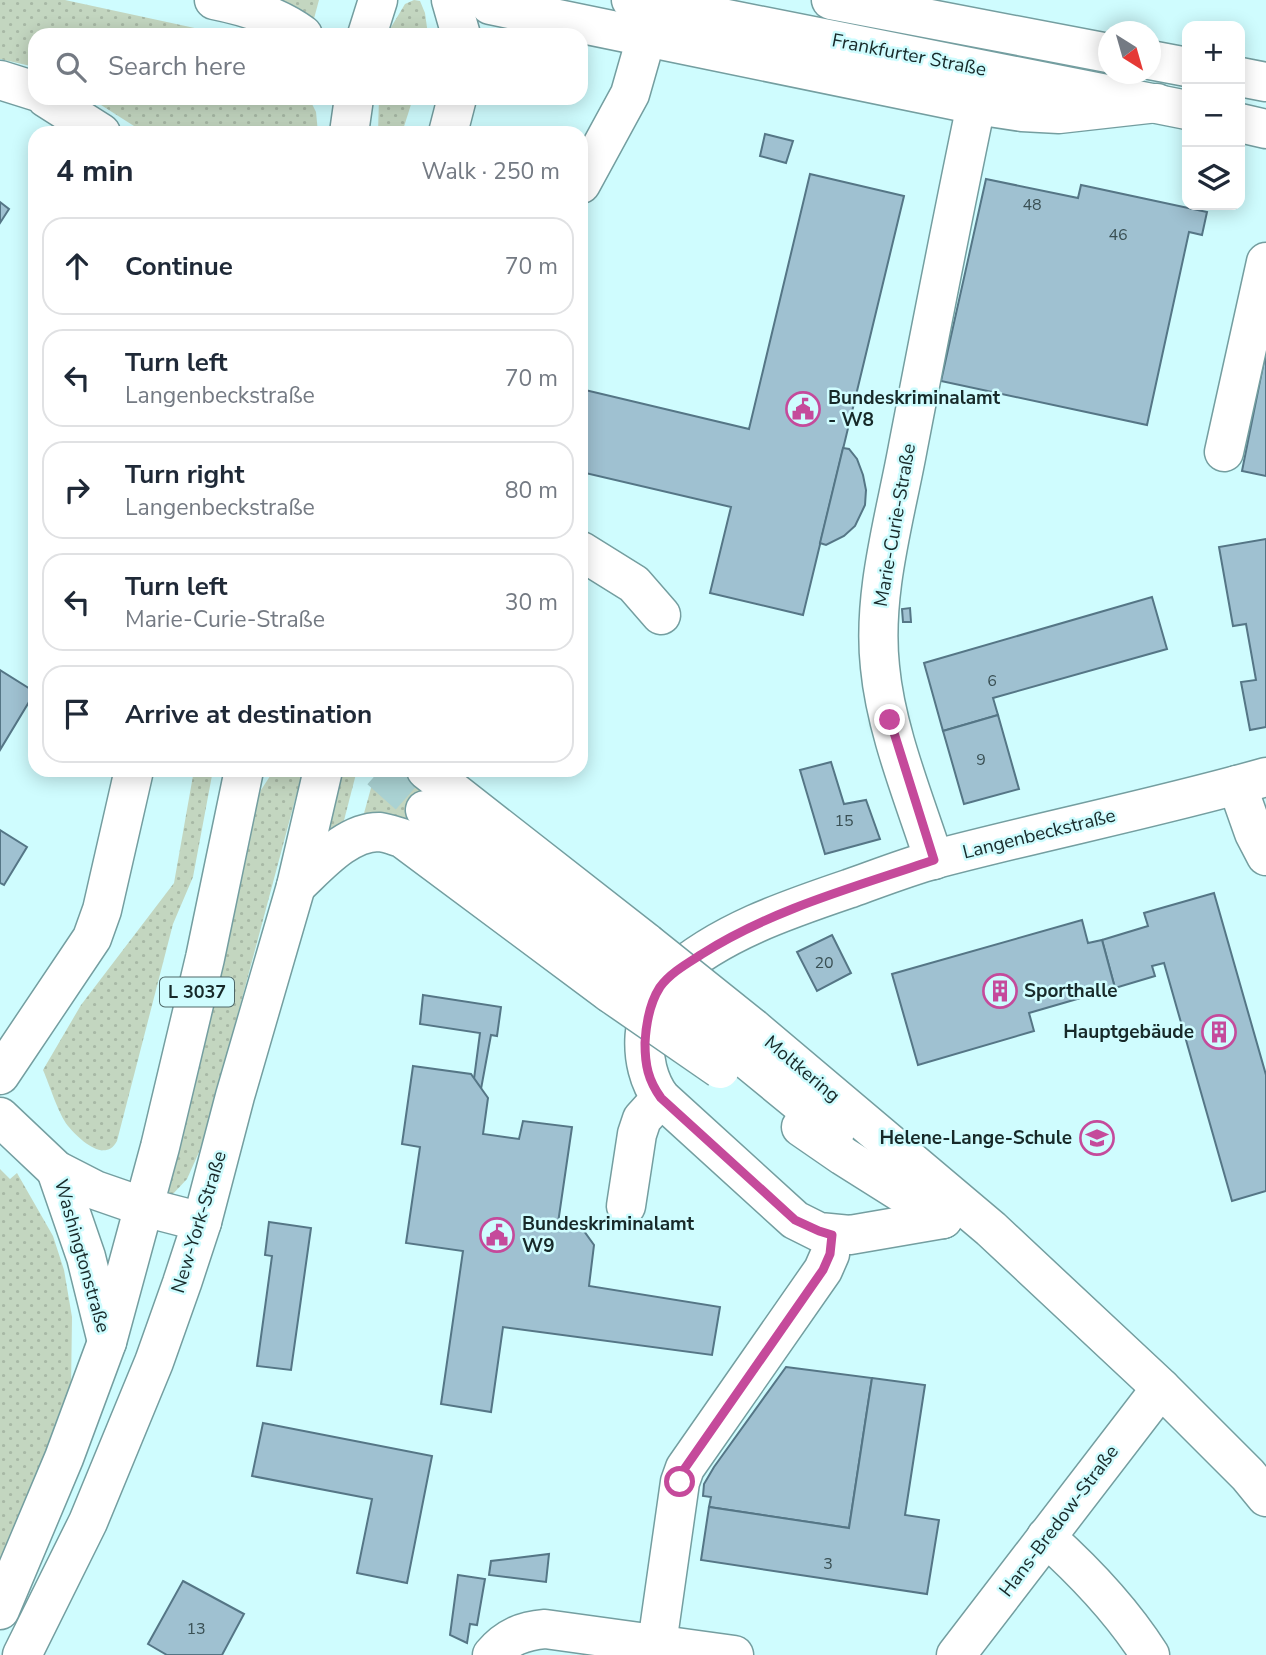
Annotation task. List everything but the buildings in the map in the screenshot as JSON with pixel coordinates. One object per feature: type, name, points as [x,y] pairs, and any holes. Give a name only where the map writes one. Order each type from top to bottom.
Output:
[{"type":"street","points":[[369,28],[379,0]]},
{"type":"street","points":[[451,0],[459,28]]},
{"type":"street","name":"Frankfurter Straße","points":[[631,0],[1172,107]]},
{"type":"street","name":"Frankfurter Straße","points":[[831,0],[1098,51]]},
{"type":"street","points":[[229,1],[279,20],[292,28]]},
{"type":"street","points":[[487,10],[646,38],[1022,112],[1059,114],[1172,107]]},
{"type":"street","points":[[588,171],[630,94],[646,38]]},
{"type":"street","points":[[1161,62],[1182,66]]},
{"type":"street","points":[[1245,78],[1266,82]]},
{"type":"street","points":[[0,80],[28,89]]},
{"type":"street","points":[[57,105],[90,126]]},
{"type":"street","points":[[451,126],[455,105]]},
{"type":"street","name":"Marie-Curie-Straße","points":[[934,860],[887,711],[878,630],[881,591],[898,498],[976,105]]},
{"type":"street","points":[[1245,123],[1266,129]]},
{"type":"street","points":[[1224,452],[1266,262]]},
{"type":"street","points":[[588,555],[634,584],[661,615]]},
{"type":"street","points":[[0,1075],[92,938],[102,910],[132,777]]},
{"type":"street","name":"L 3037","points":[[0,1610],[64,1458],[107,1342],[144,1207],[205,958],[244,777]]},
{"type":"street","name":"New-York-Straße","points":[[22,1655],[88,1522],[123,1440],[154,1362],[202,1222],[235,1096],[296,886],[321,777]]},
{"type":"street","name":"Moltkering","points":[[433,777],[629,967]]},
{"type":"street","points":[[1252,781],[1254,833],[1266,856]]},
{"type":"street","name":"Langenbeckstraße","points":[[943,1219],[865,1234],[832,1235],[795,1220],[653,1088],[645,1064],[646,1032],[649,1011],[661,987],[671,976],[720,943],[786,910],[934,860],[1252,781]]},
{"type":"street","name":"Moltkering","points":[[425,810],[736,1049],[1112,1354],[1161,1388]]},
{"type":"street","points":[[296,886],[351,840],[372,832],[383,832],[402,838],[629,967],[736,1049]]},
{"type":"street","name":"Moltkering","points":[[736,1049],[991,1229],[1161,1388],[1240,1466],[1266,1497]]},
{"type":"street","points":[[626,1206],[642,1119],[661,1098]]},
{"type":"street","name":"Washingtonstraße","points":[[0,1117],[56,1170],[111,1198],[202,1222]]},
{"type":"street","name":"Washingtonstraße","points":[[56,1170],[86,1257],[107,1342]]},
{"type":"street","points":[[657,1644],[680,1482],[685,1468],[823,1270],[830,1254],[832,1235]]},
{"type":"street","name":"Hans-Bredow-Straße","points":[[956,1655],[1161,1388]]},
{"type":"street","points":[[1046,1537],[1079,1566],[1137,1634],[1150,1655]]},
{"type":"street","points":[[492,1655],[504,1642],[517,1634],[545,1629],[734,1655]]},
{"type":"green space","points":[[0,0],[65,0],[195,28],[28,28],[28,65],[0,59]]},
{"type":"green space","points":[[275,0],[319,0],[312,26]]},
{"type":"green space","points":[[414,0],[420,1],[427,28],[391,28],[405,4]]},
{"type":"green space","points":[[101,105],[312,105],[317,126],[134,126]]},
{"type":"green space","points":[[379,105],[411,105],[404,126],[378,126]]},
{"type":"green space","points":[[193,777],[212,777],[193,877],[173,924],[117,1141],[106,1150],[99,1150],[85,1143],[64,1121],[43,1070],[81,1005],[174,883]]},
{"type":"green space","points":[[269,777],[301,777],[204,1141],[187,1179],[171,1196],[167,1193],[251,816]]},
{"type":"green space","points":[[340,777],[355,777],[341,832],[325,838]]},
{"type":"green space","points":[[374,777],[411,777],[435,795],[410,830],[361,824]]},
{"type":"green space","points":[[0,1169],[10,1179],[17,1173],[53,1236],[64,1270],[72,1317],[71,1390],[0,1563]]},
{"type":"tunnel","points":[[388,777],[425,810]]},
{"type":"place","name":"Bundeskriminalamt - W8","points":[[803,409]]},
{"type":"place","name":"Sporthalle","points":[[1000,991]]},
{"type":"place","name":"Hauptgebäude","points":[[1219,1032]]},
{"type":"place","name":"Helene-Lange-Schule","points":[[1097,1138]]},
{"type":"place","name":"Bundeskriminalamt W9","points":[[497,1235]]},
{"type":"route","points":[[680,1482],[685,1468],[823,1270],[830,1254],[832,1235],[795,1220],[661,1098],[653,1088],[645,1064],[649,1011],[661,987],[671,976],[720,943],[786,910],[934,860],[890,720]]}]
